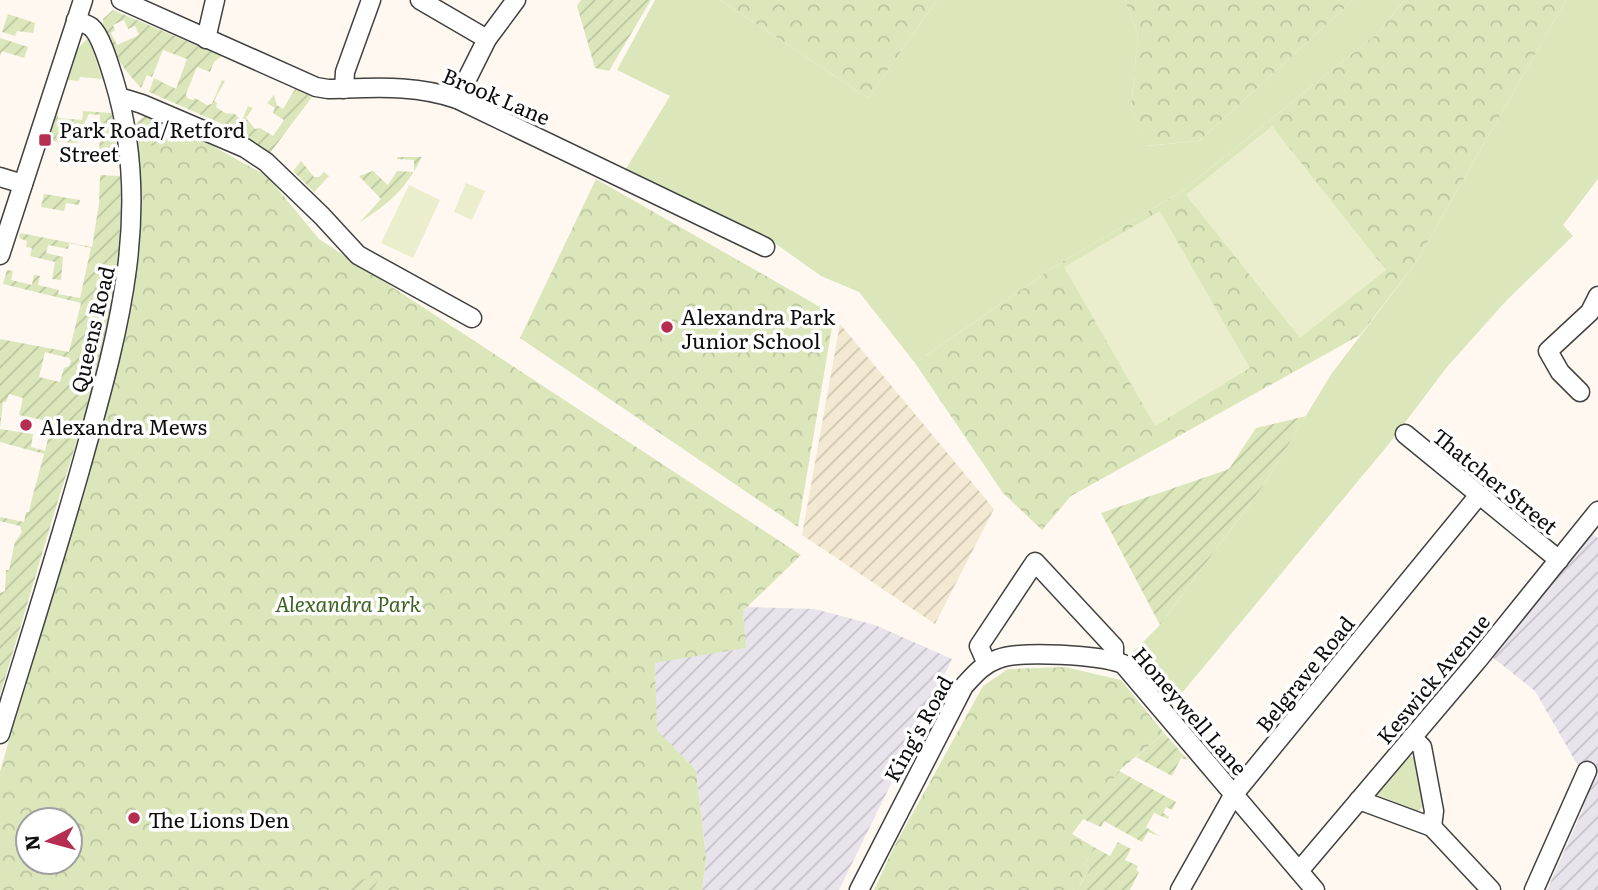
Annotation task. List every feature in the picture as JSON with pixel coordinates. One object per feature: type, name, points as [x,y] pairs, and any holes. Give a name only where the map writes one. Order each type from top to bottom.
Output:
[{"type":"street","points":[[0,255],[83,0]]},
{"type":"street","name":"Brook Lane","points":[[121,0],[316,87],[411,88],[433,91],[457,99],[765,247]]},
{"type":"street","points":[[206,39],[215,0]]},
{"type":"street","points":[[344,89],[345,72],[371,0]]},
{"type":"street","points":[[420,0],[487,39]]},
{"type":"street","points":[[457,99],[487,39],[516,0]]},
{"type":"street","name":"Queens Road","points":[[0,734],[109,362],[130,259],[132,215],[129,151],[120,100],[104,52],[92,27],[76,20]]},
{"type":"street","points":[[120,100],[142,104],[245,148],[266,162],[323,216],[358,255],[472,318]]},
{"type":"street","points":[[0,177],[23,184]]},
{"type":"street","points":[[1580,392],[1560,372],[1548,351],[1590,312],[1598,296]]},
{"type":"street","name":"Thatcher Street","points":[[1405,435],[1559,560]]},
{"type":"street","name":"Belgrave Road","points":[[1180,890],[1229,801],[1479,495]]},
{"type":"street","name":"Keswick Avenue","points":[[1299,871],[1478,662],[1598,511]]},
{"type":"street","name":"Honeywell Lane","points":[[987,664],[979,646],[1035,562],[1114,647],[1114,661],[1123,664],[1229,801],[1299,871],[1311,889]]},
{"type":"street","points":[[987,664],[999,658],[1029,654],[1114,661]]},
{"type":"street","name":"King's Road","points":[[859,890],[952,706],[964,686],[987,664]]},
{"type":"street","points":[[1412,737],[1422,747],[1434,811],[1432,827]]},
{"type":"street","points":[[1534,890],[1587,771]]},
{"type":"street","points":[[1359,800],[1432,827],[1491,890]]},
{"type":"shaded area","points":[[840,324],[994,509],[935,624],[802,535]]},
{"type":"shaded area","points":[[1591,533],[1598,538],[1598,890],[1547,890],[1583,809],[1581,771],[1535,691],[1491,656]]},
{"type":"shaded area","points":[[748,607],[815,609],[875,625],[952,659],[839,890],[702,890],[706,858],[696,770],[656,730],[655,662],[745,648],[743,611]]},
{"type":"green space","points":[[581,0],[651,0],[609,71],[595,68],[577,6]]},
{"type":"green space","points":[[655,0],[720,0],[868,98],[937,0],[1125,0],[1138,34],[1131,109],[1146,146],[1199,141],[1353,0],[1404,0],[1379,32],[1181,192],[1057,265],[915,363],[859,292],[821,276],[769,239],[624,172],[670,96],[617,70]]},
{"type":"green space","points":[[720,0],[937,0],[868,98]]},
{"type":"green space","points":[[1125,0],[1353,0],[1199,141],[1145,146],[1131,109],[1138,34]]},
{"type":"green space","points":[[1404,0],[1566,0],[1415,264],[1360,335],[1071,496],[1042,530],[1003,493],[915,363],[1057,265],[1181,192],[1379,32]]},
{"type":"green space","points":[[1566,0],[1598,0],[1598,179],[1563,225],[1573,236],[1506,301],[1447,367],[1388,445],[1172,705],[1129,656],[1160,625],[1263,486],[1332,373],[1415,264]]},
{"type":"green space","points":[[113,10],[222,56],[214,62],[210,72],[197,67],[186,94],[187,98],[195,98],[207,105],[212,104],[222,80],[225,81],[214,101],[217,103],[216,107],[225,113],[235,114],[240,119],[248,106],[253,108],[246,118],[255,129],[260,128],[273,136],[284,120],[273,113],[275,108],[267,103],[274,95],[277,105],[283,109],[295,89],[312,97],[270,153],[238,131],[149,92],[154,78],[176,89],[187,59],[163,50],[152,77],[147,75],[141,88],[111,48],[103,19]],"holes":[[[124,20],[128,29],[135,26],[139,35],[117,45],[111,33],[115,30],[113,25]]]},
{"type":"green space","points":[[8,14],[35,23],[33,33],[17,31],[15,36],[2,32]]},
{"type":"green space","points":[[0,38],[28,47],[24,58],[2,51],[0,56]]},
{"type":"green space","points":[[87,39],[102,79],[80,77],[79,81],[68,80],[78,48]]},
{"type":"green space","points":[[58,110],[58,118],[82,120],[83,111],[112,113],[119,159],[99,158],[100,115],[89,114],[84,124],[79,124],[78,143],[48,141]]},
{"type":"green space","name":"Alexandra Park","points":[[147,115],[182,129],[267,176],[319,239],[801,555],[743,611],[746,648],[655,663],[657,730],[696,770],[706,858],[702,890],[0,890],[0,772],[130,311],[139,256],[140,206],[134,131],[138,121]]},
{"type":"green space","points":[[150,116],[161,120],[165,131],[161,142],[150,146],[139,142],[135,131],[139,120]]},
{"type":"green space","points":[[1272,126],[1386,270],[1300,338],[1186,195]]},
{"type":"green space","points":[[397,157],[422,157],[414,171],[414,160]]},
{"type":"green space","points":[[301,161],[314,177],[319,177],[324,172],[329,176],[314,192],[293,171]]},
{"type":"green space","points":[[373,171],[388,185],[397,171],[414,172],[403,188],[359,223],[381,199],[359,176]]},
{"type":"green space","points":[[100,175],[120,176],[117,263],[102,349],[0,695],[0,593],[5,591],[6,570],[9,570],[15,542],[22,532],[20,526],[0,521],[0,517],[24,522],[44,454],[0,442],[0,429],[33,434],[31,447],[45,451],[52,422],[19,415],[23,398],[9,394],[6,402],[3,402],[0,428],[0,339],[69,352],[81,303],[3,284],[7,270],[13,271],[11,280],[32,285],[34,275],[40,276],[38,285],[59,290],[58,294],[80,298],[91,248],[69,243],[68,249],[48,245],[46,253],[63,257],[61,280],[52,279],[55,262],[30,256],[32,248],[26,247],[27,241],[19,238],[20,233],[92,247],[99,204]],"holes":[[[45,352],[69,358],[71,361],[69,366],[64,368],[60,382],[39,377]]]},
{"type":"green space","name":"Alexandra Park Junior School","points":[[596,179],[834,315],[798,527],[520,338]]},
{"type":"green space","points":[[466,183],[485,191],[472,220],[454,212]]},
{"type":"green space","points":[[409,185],[440,200],[413,258],[381,243]]},
{"type":"green space","points":[[44,194],[80,200],[79,205],[66,203],[64,211],[41,207]]},
{"type":"green space","points":[[1160,211],[1250,368],[1155,426],[1064,267]]},
{"type":"green space","points":[[1306,416],[1263,486],[1160,625],[1101,513],[1229,469],[1256,428]]},
{"type":"green space","points":[[1065,667],[1121,680],[1164,733],[1121,769],[1072,834],[1094,847],[1084,865],[1090,869],[1079,886],[1073,890],[874,890],[894,847],[983,686],[1008,669]]},
{"type":"green space","points":[[1164,733],[1188,760],[1181,758],[1172,776],[1136,757]]},
{"type":"green space","points":[[1409,756],[1414,757],[1424,806],[1418,811],[1377,795]]},
{"type":"green space","points":[[1119,771],[1176,802],[1172,810],[1166,807],[1163,813],[1168,819],[1154,813],[1146,827],[1159,836],[1148,832],[1142,842],[1104,821],[1101,827],[1083,819]]},
{"type":"green space","points":[[1118,842],[1131,849],[1125,860],[1138,866],[1136,870],[1139,872],[1130,890],[1073,890],[1077,884],[1080,885],[1090,869],[1084,865],[1094,847],[1110,856]]},
{"type":"green space","points":[[381,874],[373,890],[338,890],[366,879]]},
{"type":"place","name":"Park Road/Retford Street","points":[[45,140]]},
{"type":"place","name":"Alexandra Park Junior School","points":[[667,327]]},
{"type":"place","name":"Alexandra Mews","points":[[26,425]]},
{"type":"place","name":"The Lions Den","points":[[134,818]]}]
